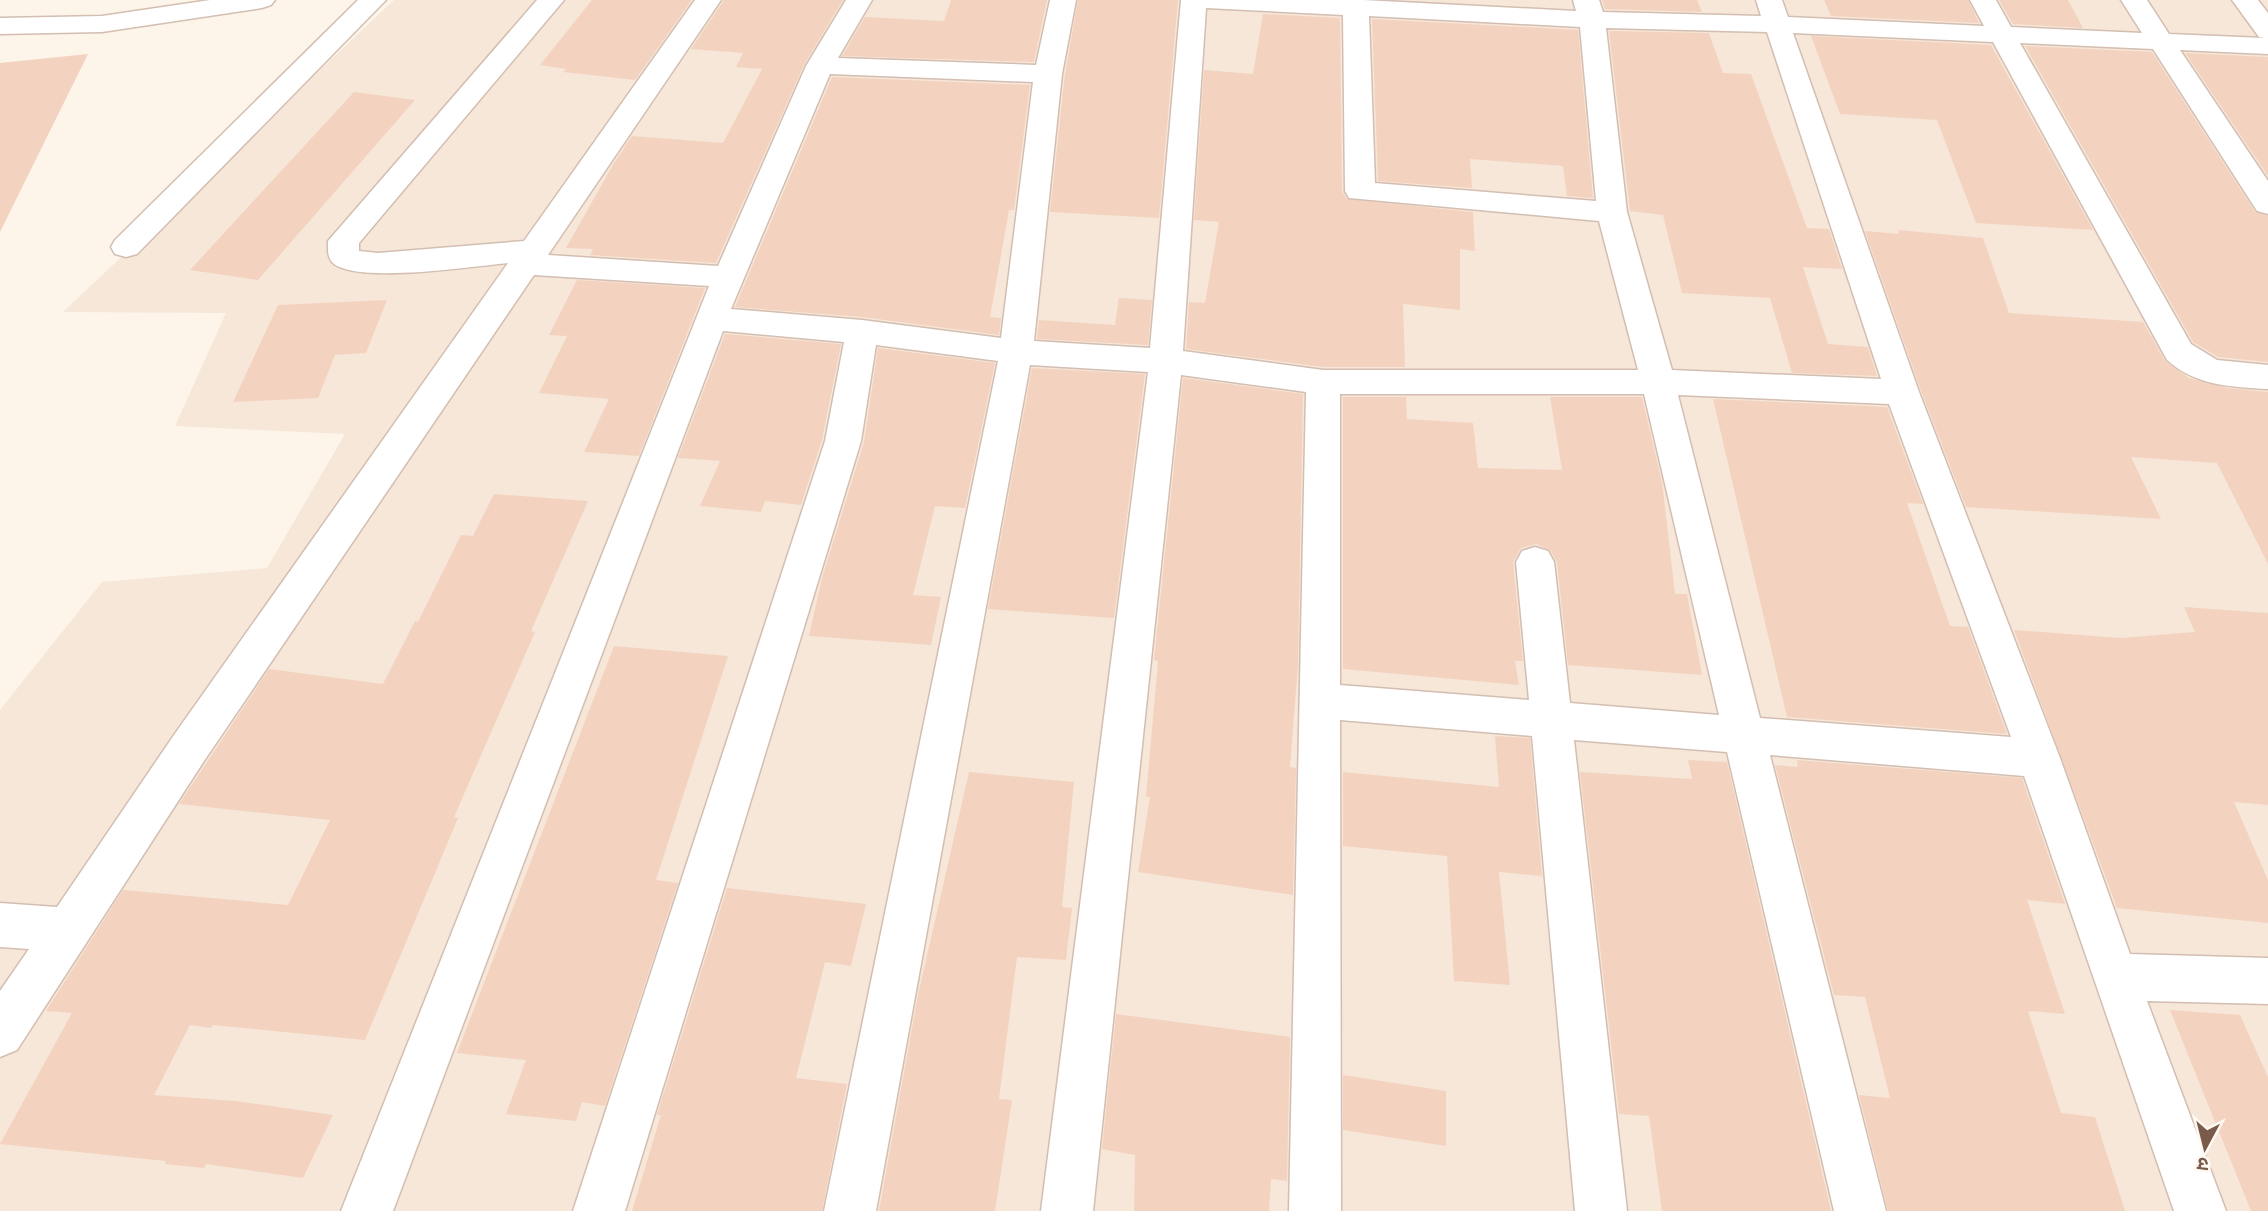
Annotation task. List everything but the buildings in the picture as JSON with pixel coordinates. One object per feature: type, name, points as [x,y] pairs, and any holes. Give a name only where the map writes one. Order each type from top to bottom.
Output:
[{"type":"street","points":[[0,26],[102,24],[262,0]]},
{"type":"street","points":[[126,247],[373,0]]},
{"type":"street","points":[[551,0],[343,241],[344,256],[356,262],[378,264],[529,257],[729,277]]},
{"type":"street","points":[[0,1032],[189,748],[708,0]]},
{"type":"street","points":[[367,1211],[711,319],[820,66],[859,0]]},
{"type":"street","points":[[850,1211],[1016,352],[1048,74],[1063,0]]},
{"type":"street","points":[[1068,1211],[1166,361],[1195,0]]},
{"type":"street","points":[[1206,0],[1773,12],[2001,35],[2268,46]]},
{"type":"street","points":[[1983,0],[2179,352],[2191,364],[2213,373],[2268,377]]},
{"type":"street","points":[[2134,0],[2268,204]]},
{"type":"street","points":[[2245,0],[2268,31]]},
{"type":"street","points":[[1342,4],[1360,191],[1612,212]]},
{"type":"street","points":[[1589,10],[1612,212],[1658,382],[1860,1211]]},
{"type":"street","points":[[1773,12],[1902,393],[2039,758],[2200,1211]]},
{"type":"street","points":[[820,66],[1048,74]]},
{"type":"street","points":[[711,319],[862,332],[1016,352],[1166,361],[1323,382],[1658,382],[1902,393]]},
{"type":"street","points":[[599,1211],[843,442],[862,332]]},
{"type":"street","points":[[1315,1211],[1323,382]]},
{"type":"street","points":[[1535,562],[1601,1211]]},
{"type":"street","points":[[1320,701],[2039,758]]},
{"type":"street","points":[[0,925],[68,930]]},
{"type":"street","points":[[2115,977],[2268,981]]},
{"type":"shaded area","points":[[394,0],[2268,0],[2268,1211],[0,1211],[0,710],[102,582],[267,568],[345,434],[175,426],[226,313],[63,312]]}]
